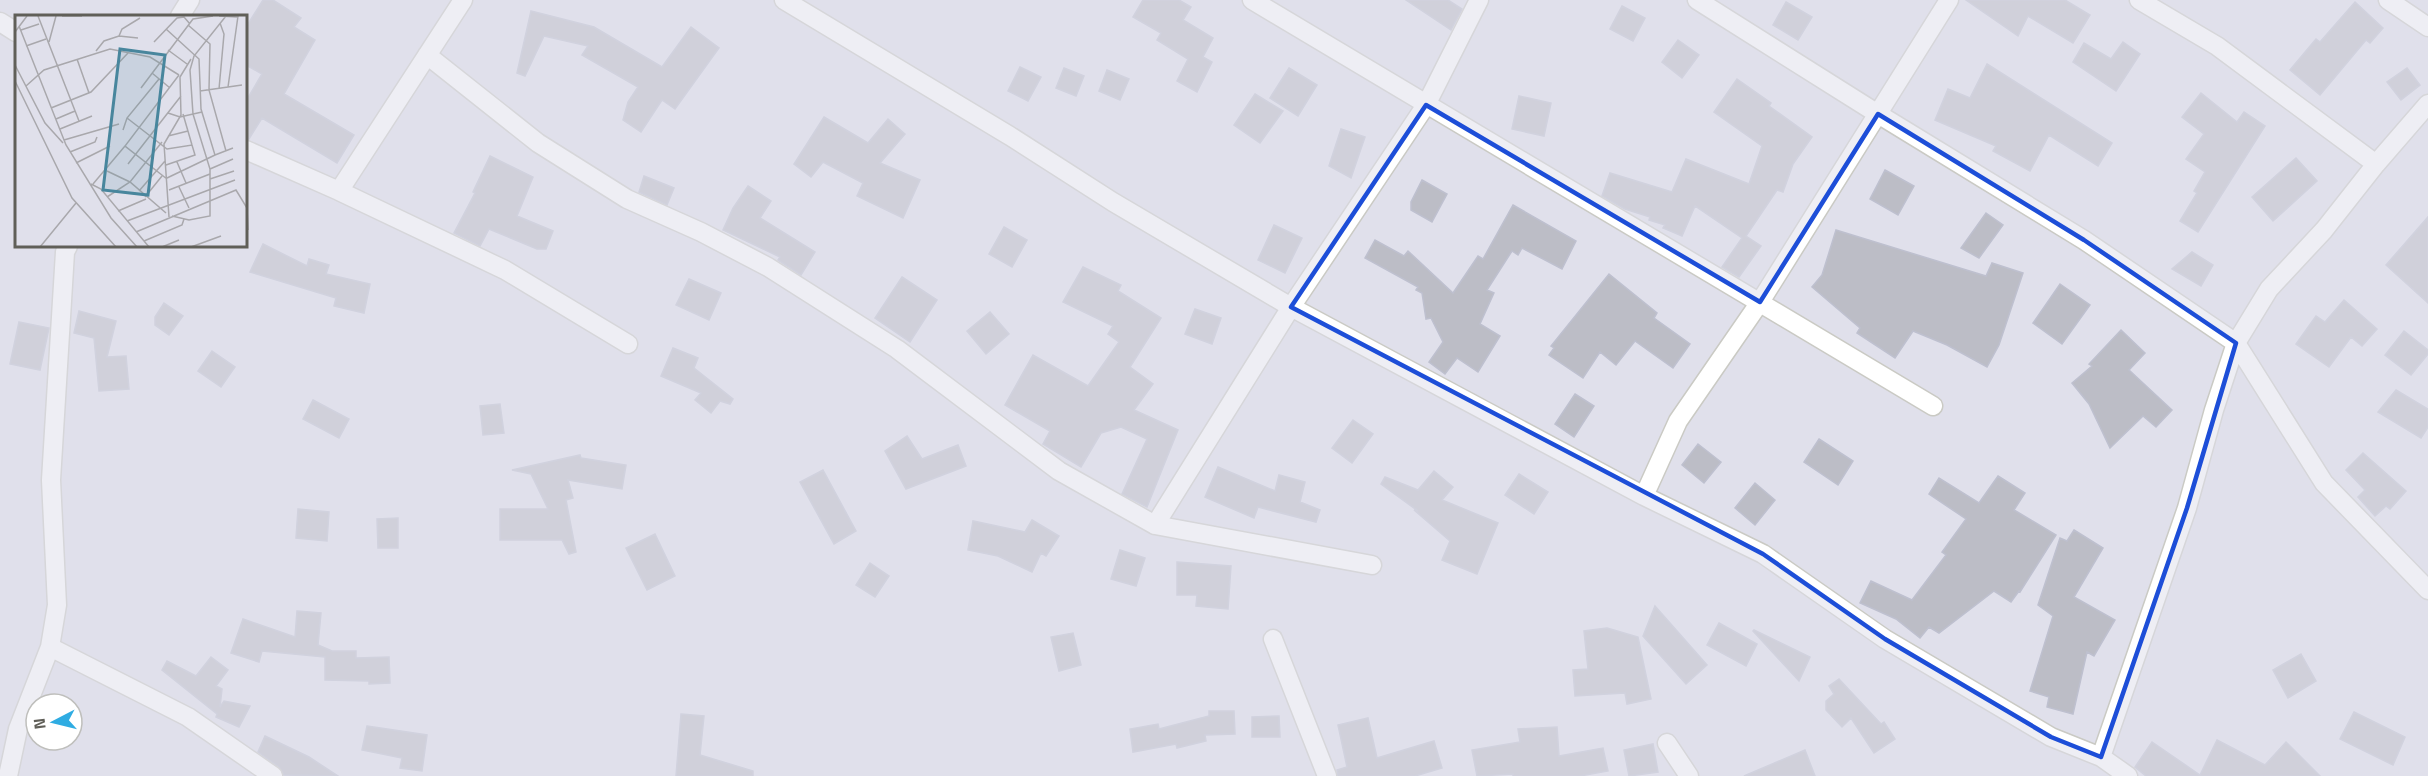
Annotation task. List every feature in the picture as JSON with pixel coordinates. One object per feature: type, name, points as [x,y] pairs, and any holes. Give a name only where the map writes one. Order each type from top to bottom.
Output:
[{"type":"street","points":[[181,15],[190,0]]},
{"type":"street","points":[[339,191],[463,0]]},
{"type":"street","points":[[784,0],[1000,130],[1113,202],[1292,307],[1644,496],[1762,554],[1885,639],[2051,737],[2102,757],[2128,776]]},
{"type":"street","points":[[1252,0],[1933,406]]},
{"type":"street","points":[[1155,525],[1292,307],[1426,105],[1479,0]]},
{"type":"street","points":[[1698,0],[2084,240],[2236,343],[2324,483],[2428,590]]},
{"type":"street","points":[[1644,496],[1678,421],[1760,302],[1948,0]]},
{"type":"street","points":[[2139,0],[2217,46],[2376,164]]},
{"type":"street","points":[[2388,0],[2428,27]]},
{"type":"street","points":[[0,22],[15,31]]},
{"type":"street","points":[[427,55],[538,143],[627,199],[701,232],[768,267],[897,349],[1059,471],[1155,525],[1372,565]]},
{"type":"street","points":[[2102,757],[2187,508],[2214,410],[2236,343],[2269,289],[2324,230],[2376,164],[2428,104]]},
{"type":"street","points":[[248,151],[339,191],[505,270],[628,344]]},
{"type":"street","points":[[8,776],[18,729],[50,647],[57,605],[51,480],[60,319],[67,248]]},
{"type":"street","points":[[1273,639],[1327,776]]},
{"type":"street","points":[[50,647],[188,717],[273,776]]},
{"type":"street","points":[[1667,743],[1689,776]]},
{"type":"highlighted area","points":[[1426,105],[1760,302],[1878,114],[2084,240],[2236,343],[2187,508],[2101,757],[2051,737],[1885,639],[1763,554],[1291,307]]},
{"type":"building","points":[[263,0],[273,0],[301,18],[294,27],[315,40],[284,94],[354,135],[337,163],[262,118],[248,139],[248,98],[262,74],[248,66],[248,24]]},
{"type":"building","points":[[1143,0],[1179,0],[1191,7],[1183,20],[1213,38],[1203,57],[1212,62],[1197,92],[1177,81],[1188,59],[1157,40],[1161,33],[1133,17]]},
{"type":"building","points":[[1406,0],[1448,0],[1462,9],[1451,30]]},
{"type":"building","points":[[1966,0],[2065,0],[2090,15],[2073,43],[2028,16],[2018,36]]},
{"type":"building","points":[[1786,2],[1812,17],[1798,40],[1773,25]]},
{"type":"building","points":[[2355,2],[2383,28],[2370,43],[2366,40],[2320,95],[2290,70],[2316,39],[2320,42]]},
{"type":"building","points":[[1622,6],[1645,18],[1633,41],[1610,29]]},
{"type":"building","points":[[531,11],[594,27],[662,67],[691,27],[719,48],[675,109],[662,100],[641,132],[623,120],[628,102],[638,87],[582,55],[588,46],[544,36],[525,76],[517,73]]},
{"type":"building","points":[[1678,40],[1699,55],[1682,78],[1662,62]]},
{"type":"building","points":[[2123,42],[2140,54],[2116,91],[2073,62],[2084,43],[2111,59]]},
{"type":"building","points":[[1987,64],[2112,143],[2098,166],[2049,135],[2030,171],[1993,151],[1996,146],[1935,120],[1948,89],[1970,98]]},
{"type":"building","points":[[1020,67],[1041,77],[1028,101],[1008,91]]},
{"type":"building","points":[[1064,68],[1084,76],[1076,96],[1056,88]]},
{"type":"building","points":[[1289,68],[1317,85],[1298,116],[1270,98]]},
{"type":"building","points":[[2407,68],[2420,85],[2401,100],[2387,82]]},
{"type":"building","points":[[1107,70],[1129,79],[1120,100],[1099,91]]},
{"type":"building","points":[[1737,79],[1771,103],[1769,106],[1812,137],[1793,164],[1783,192],[1777,190],[1746,236],[1761,246],[1739,277],[1722,267],[1742,238],[1695,206],[1682,236],[1663,228],[1665,225],[1649,220],[1650,217],[1625,209],[1602,196],[1610,173],[1672,192],[1686,159],[1749,184],[1762,146],[1714,112]]},
{"type":"building","points":[[2201,93],[2237,122],[2244,112],[2265,126],[2198,232],[2180,221],[2197,193],[2194,191],[2205,172],[2186,159],[2204,134],[2182,117]]},
{"type":"building","points":[[1255,94],[1283,111],[1260,143],[1234,125]]},
{"type":"building","points":[[1519,96],[1551,103],[1544,136],[1512,129]]},
{"type":"building","points":[[824,117],[868,143],[888,119],[905,134],[880,163],[920,180],[903,218],[857,196],[863,183],[823,162],[811,177],[794,164]]},
{"type":"building","points":[[1341,129],[1365,137],[1351,178],[1329,166]]},
{"type":"building","points":[[490,156],[533,177],[517,216],[553,231],[546,249],[537,249],[489,229],[480,246],[454,233],[475,193],[473,192]]},
{"type":"building","points":[[2296,158],[2317,181],[2273,221],[2252,197]]},
{"type":"building","points":[[1885,170],[1914,186],[1898,215],[1870,199]]},
{"type":"building","points":[[644,176],[674,188],[667,205],[639,192]]},
{"type":"building","points":[[1422,180],[1447,194],[1432,222],[1411,210],[1411,202]]},
{"type":"building","points":[[748,186],[771,201],[760,218],[815,252],[801,275],[778,260],[780,257],[723,230],[733,208]]},
{"type":"building","points":[[1513,205],[1576,241],[1562,269],[1522,248],[1518,255],[1512,251],[1487,290],[1494,293],[1480,324],[1500,336],[1478,372],[1457,358],[1445,374],[1429,362],[1443,342],[1431,318],[1426,319],[1422,293],[1416,290],[1418,287],[1365,258],[1375,240],[1404,256],[1408,251],[1453,293],[1478,256],[1483,259]]},
{"type":"building","points":[[1986,213],[2003,225],[1979,258],[1961,248]]},
{"type":"building","points":[[2428,217],[2428,303],[2386,265]]},
{"type":"building","points":[[1274,225],[1302,238],[1285,273],[1258,260]]},
{"type":"building","points":[[1004,227],[1027,240],[1012,267],[989,254]]},
{"type":"building","points":[[1836,230],[1986,276],[1992,263],[2023,273],[1999,345],[1987,367],[1947,345],[1913,331],[1895,358],[1857,333],[1860,328],[1812,287],[1822,275]]},
{"type":"building","points":[[263,244],[307,266],[309,259],[329,265],[326,274],[370,284],[364,313],[334,306],[336,298],[250,272]]},
{"type":"building","points":[[2192,252],[2213,265],[2201,286],[2172,269]]},
{"type":"building","points":[[1083,267],[1121,285],[1118,291],[1161,318],[1130,367],[1153,384],[1134,410],[1178,430],[1147,507],[1122,494],[1147,439],[1121,427],[1101,433],[1081,467],[1043,444],[1050,431],[1005,405],[1033,355],[1088,386],[1119,342],[1108,334],[1113,326],[1063,302]]},
{"type":"building","points":[[1609,274],[1657,313],[1654,318],[1690,344],[1673,368],[1635,341],[1616,365],[1600,352],[1583,378],[1549,355],[1554,348],[1551,346]]},
{"type":"building","points":[[902,277],[937,300],[910,342],[875,318]]},
{"type":"building","points":[[689,279],[721,293],[709,320],[676,305]]},
{"type":"building","points":[[2060,284],[2090,305],[2062,344],[2033,323]]},
{"type":"building","points":[[2344,300],[2377,329],[2362,346],[2351,337],[2329,367],[2296,344],[2316,316],[2325,322]]},
{"type":"building","points":[[164,303],[183,316],[169,335],[155,325],[155,317]]},
{"type":"building","points":[[1195,309],[1221,318],[1212,344],[1185,334]]},
{"type":"building","points":[[79,311],[116,321],[107,357],[126,356],[129,389],[99,391],[94,338],[74,333]]},
{"type":"building","points":[[990,312],[1009,334],[986,354],[967,331]]},
{"type":"building","points":[[19,322],[49,328],[40,370],[10,364]]},
{"type":"building","points":[[2121,330],[2145,353],[2129,370],[2172,410],[2156,427],[2143,416],[2110,448],[2089,404],[2072,383],[2092,366],[2089,364]]},
{"type":"building","points":[[2404,331],[2428,350],[2428,354],[2411,375],[2385,355]]},
{"type":"building","points":[[673,348],[698,358],[694,368],[733,399],[730,404],[720,401],[711,413],[695,400],[701,393],[661,376]]},
{"type":"building","points":[[212,351],[235,367],[221,387],[198,371]]},
{"type":"building","points":[[2396,390],[2428,409],[2428,427],[2421,438],[2378,412]]},
{"type":"building","points":[[1575,394],[1594,406],[1574,437],[1555,424]]},
{"type":"building","points":[[313,400],[349,419],[339,438],[303,419]]},
{"type":"building","points":[[500,404],[504,433],[483,435],[480,406]]},
{"type":"building","points":[[1353,420],[1373,434],[1352,463],[1332,448]]},
{"type":"building","points":[[907,436],[922,459],[958,445],[966,466],[906,489],[885,451]]},
{"type":"building","points":[[1819,439],[1853,461],[1838,485],[1804,462]]},
{"type":"building","points":[[1698,444],[1721,462],[1704,483],[1682,465]]},
{"type":"building","points":[[2363,453],[2406,491],[2390,509],[2386,506],[2375,516],[2358,497],[2365,490],[2346,470]]},
{"type":"building","points":[[580,455],[581,458],[626,465],[622,489],[568,480],[573,498],[566,500],[576,552],[569,554],[562,540],[500,540],[500,509],[548,509],[531,474],[512,470]]},
{"type":"building","points":[[1218,467],[1275,491],[1279,475],[1305,482],[1300,502],[1320,510],[1316,522],[1258,507],[1254,518],[1205,497]]},
{"type":"building","points":[[823,470],[856,531],[834,544],[800,482]]},
{"type":"building","points":[[1434,471],[1453,487],[1442,500],[1498,523],[1477,574],[1442,560],[1450,541],[1414,510],[1418,511],[1381,484],[1385,477],[1418,490]]},
{"type":"building","points":[[1519,474],[1548,492],[1534,514],[1505,495]]},
{"type":"building","points":[[1998,476],[2025,493],[2014,510],[2056,535],[2020,592],[2011,602],[1994,591],[1939,633],[1929,627],[1920,638],[1896,619],[1860,603],[1871,581],[1912,600],[1946,555],[1942,552],[1966,519],[1929,494],[1939,478],[1979,503]]},
{"type":"building","points":[[1755,483],[1775,500],[1755,525],[1735,508]]},
{"type":"building","points":[[298,509],[329,512],[327,541],[296,538]]},
{"type":"building","points":[[398,518],[398,548],[378,548],[377,519]]},
{"type":"building","points":[[1032,520],[1059,536],[1046,556],[1041,553],[1032,572],[998,556],[968,550],[973,521],[1025,532]]},
{"type":"building","points":[[2074,530],[2103,548],[2074,597],[2115,620],[2094,656],[2087,652],[2073,714],[2047,707],[2049,697],[2030,691],[2053,616],[2038,605],[2060,538],[2067,541]]},
{"type":"building","points":[[655,534],[675,576],[647,590],[626,548]]},
{"type":"building","points":[[1120,550],[1145,558],[1136,586],[1111,579]]},
{"type":"building","points":[[1177,562],[1231,566],[1228,609],[1196,606],[1197,595],[1177,595]]},
{"type":"building","points":[[870,563],[889,576],[875,597],[856,585]]},
{"type":"building","points":[[1655,606],[1707,665],[1686,684],[1643,636]]},
{"type":"building","points":[[297,611],[321,613],[318,645],[332,651],[356,651],[356,658],[389,657],[390,683],[369,684],[369,681],[325,680],[325,657],[262,651],[259,662],[231,653],[243,619],[295,637]]},
{"type":"building","points":[[1719,623],[1757,644],[1746,666],[1707,645]]},
{"type":"building","points":[[1607,628],[1638,637],[1651,699],[1627,704],[1625,693],[1575,696],[1573,670],[1588,669],[1584,631]]},
{"type":"building","points":[[1753,631],[1810,657],[1799,681]]},
{"type":"building","points":[[1073,633],[1081,665],[1059,671],[1051,637]]},
{"type":"building","points":[[2301,654],[2316,681],[2288,698],[2273,670]]},
{"type":"building","points":[[211,657],[228,670],[216,686],[222,689],[220,707],[224,701],[250,706],[239,727],[216,717],[217,714],[162,670],[167,661],[196,676]]},
{"type":"building","points":[[1839,679],[1881,724],[1884,722],[1895,739],[1874,753],[1851,718],[1842,727],[1826,710],[1826,701],[1834,694],[1829,686]]},
{"type":"building","points":[[1209,711],[1234,711],[1235,734],[1205,735],[1206,741],[1177,748],[1176,744],[1133,752],[1130,729],[1158,724],[1159,729],[1209,716]]},
{"type":"building","points":[[2354,712],[2405,737],[2393,765],[2340,739]]},
{"type":"building","points":[[681,714],[704,716],[700,755],[753,771],[753,776],[676,776]]},
{"type":"building","points":[[1279,716],[1280,737],[1252,737],[1252,717]]},
{"type":"building","points":[[1368,718],[1377,758],[1434,741],[1442,768],[1415,776],[1338,776],[1337,770],[1347,767],[1338,725]]},
{"type":"building","points":[[367,726],[427,735],[422,771],[400,768],[402,758],[362,750]]},
{"type":"building","points":[[1557,727],[1559,756],[1603,748],[1608,771],[1580,776],[1513,776],[1513,774],[1477,776],[1472,750],[1520,742],[1518,729]]},
{"type":"building","points":[[265,736],[309,757],[338,776],[284,775],[279,767],[258,752]]},
{"type":"building","points":[[2217,740],[2265,765],[2286,742],[2320,776],[2146,776],[2135,767],[2152,742],[2200,775]]},
{"type":"building","points":[[1653,744],[1658,772],[1629,776],[1624,750]]},
{"type":"building","points":[[1805,750],[1815,776],[1744,776]]}]
